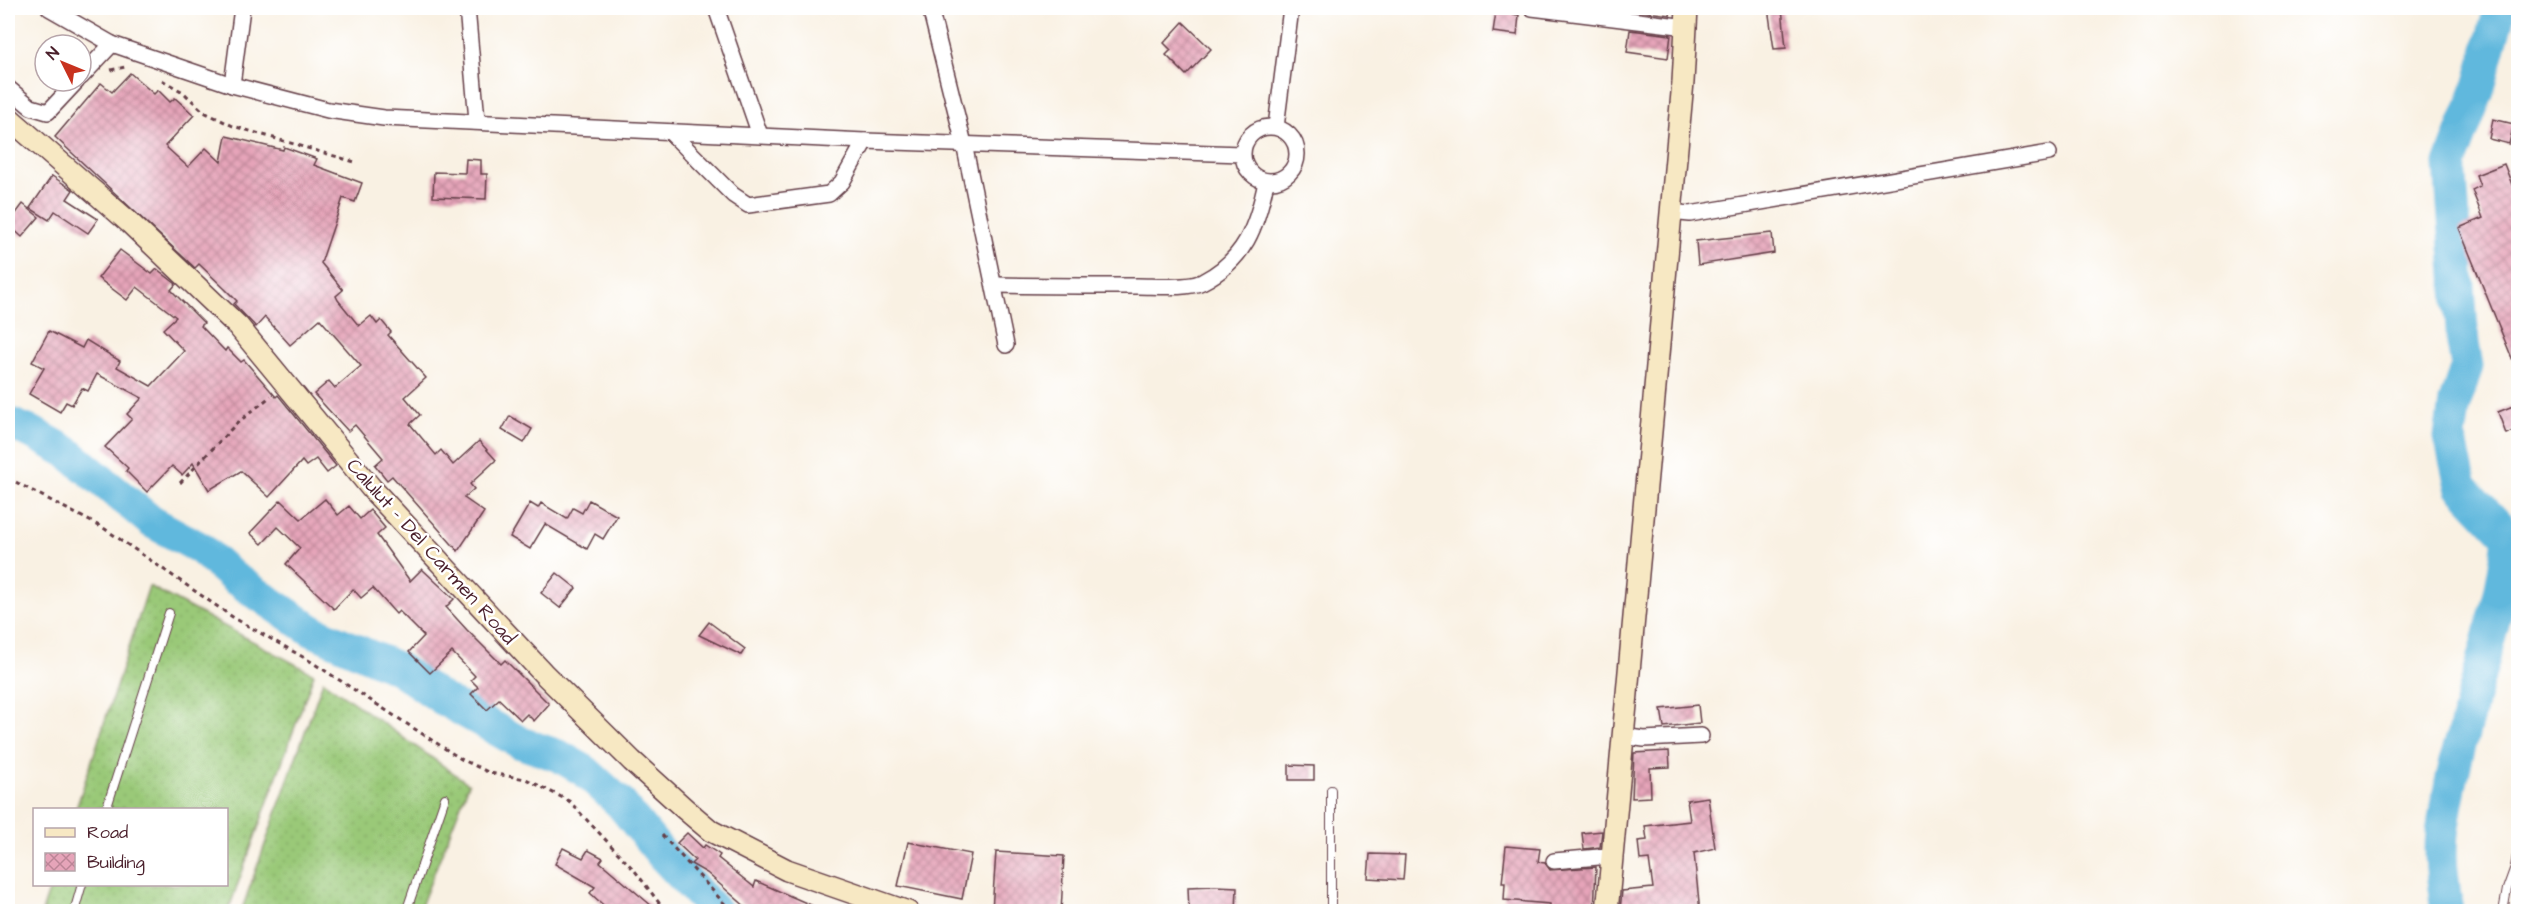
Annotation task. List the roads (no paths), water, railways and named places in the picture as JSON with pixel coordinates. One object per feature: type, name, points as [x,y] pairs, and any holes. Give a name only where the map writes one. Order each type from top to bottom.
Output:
[{"type":"main road","points":[[1607,912],[1610,856],[1687,17]]},
{"type":"main road","name":"Calulut - Del Carmen Road","points":[[8,117],[101,197],[238,326],[372,489],[543,673],[632,761],[694,816],[711,831],[742,849],[787,870],[908,912]]},
{"type":"street","points":[[49,8],[112,44],[232,85],[328,110],[384,117],[865,141],[1242,154]]},
{"type":"street","points":[[232,85],[242,8]]},
{"type":"street","points":[[467,8],[477,120]]},
{"type":"street","points":[[716,8],[760,135]]},
{"type":"street","points":[[930,8],[996,285],[1006,345]]},
{"type":"street","points":[[1276,127],[1291,8]]},
{"type":"street","points":[[1532,8],[1687,17]]},
{"type":"street","points":[[93,64],[112,44]]},
{"type":"street","points":[[8,88],[31,107],[48,112],[66,93]]},
{"type":"street","points":[[1276,127],[1288,133],[1297,145],[1298,159],[1292,172],[1280,181],[1266,182],[1254,177],[1245,167],[1242,154],[1247,139],[1253,134],[1260,129],[1276,127]]},
{"type":"street","points":[[670,132],[733,195],[748,206],[829,194],[842,182],[865,141]]},
{"type":"street","points":[[1670,213],[1690,214],[2049,153]]},
{"type":"street","points":[[996,285],[1169,286],[1201,283],[1232,260],[1247,243],[1259,217],[1266,182]]},
{"type":"street","points":[[1622,736],[1644,739],[1701,736]]},
{"type":"street","points":[[1554,861],[1610,856]]},
{"type":"lane","points":[[107,808],[169,613]]},
{"type":"lane","points":[[1331,790],[1331,912]]},
{"type":"lane","points":[[406,912],[445,798]]},
{"type":"lane","points":[[2503,912],[2507,889],[2517,868],[2518,849]]},
{"type":"lane","points":[[74,912],[82,886]]},
{"type":"waterway","points":[[2447,912],[2441,853],[2448,796],[2496,612],[2509,537],[2461,486],[2450,437],[2455,402],[2467,366],[2463,343],[2450,164],[2478,90],[2497,20],[2498,8]]},
{"type":"waterway","points":[[8,423],[33,433],[67,452],[152,522],[200,548],[234,578],[313,631],[399,669],[444,700],[521,743],[559,756],[585,771],[621,804],[664,857],[716,912]]}]
